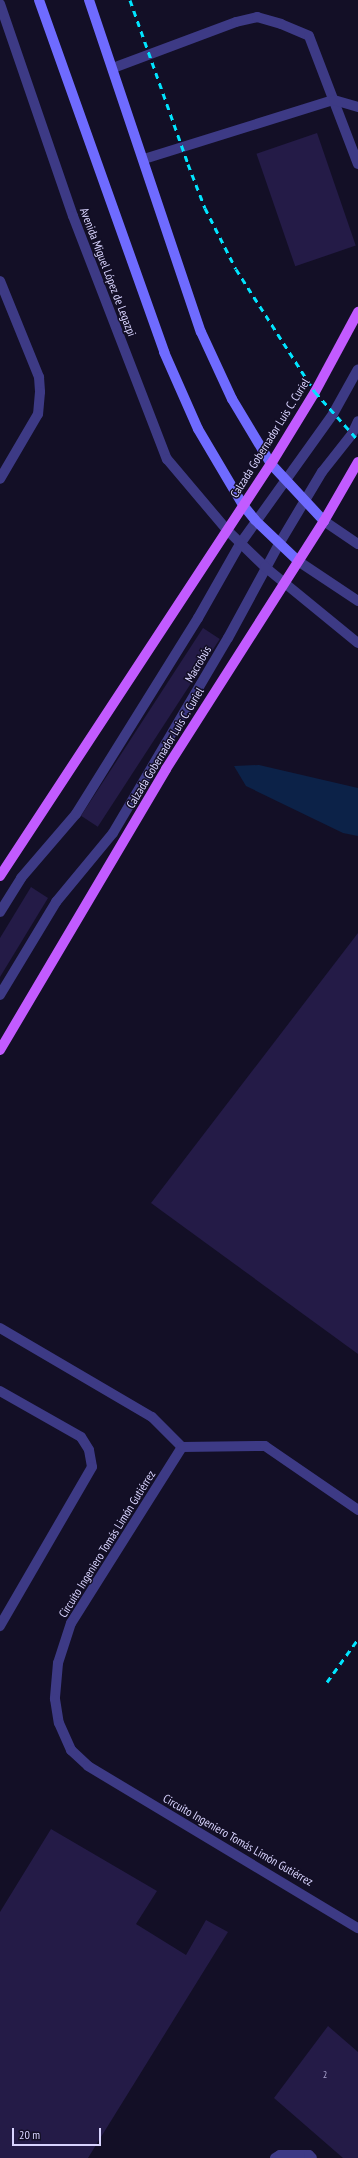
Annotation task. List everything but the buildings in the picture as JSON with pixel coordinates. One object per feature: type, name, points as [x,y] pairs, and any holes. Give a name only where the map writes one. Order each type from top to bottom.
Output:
[{"type":"main road","name":"Avenida Miguel López de Legazpi","points":[[39,0],[164,352],[198,429],[243,505],[278,544],[298,561]]},
{"type":"main road","points":[[89,0],[144,158],[201,332],[232,399],[271,464],[324,521]]},
{"type":"main road","name":"Calzada Gobernador Luis C. Curiel","points":[[0,876],[271,464],[315,392],[358,312]]},
{"type":"main road","name":"Calzada Gobernador Luis C. Curiel","points":[[0,1050],[166,769],[282,583],[324,521],[358,462]]},
{"type":"street","name":"Avenida Miguel López de Legazpi","points":[[0,4],[73,216],[167,459],[227,530],[264,567],[282,583],[358,642]]},
{"type":"street","points":[[113,68],[236,22],[257,17],[281,24],[309,36],[358,164]]},
{"type":"street","points":[[144,158],[334,100],[358,107]]},
{"type":"street","points":[[0,281],[38,377],[40,392],[38,414],[0,479]]},
{"type":"street","name":"Macrobús","points":[[0,912],[21,878],[76,814],[198,618],[255,520],[333,414],[358,369]]},
{"type":"street","name":"Macrobús","points":[[0,995],[56,902],[113,833],[228,638],[264,567],[322,472],[352,434],[358,421]]},
{"type":"street","points":[[324,521],[358,544]]},
{"type":"street","points":[[298,561],[358,601]]},
{"type":"street","points":[[0,1328],[152,1417],[182,1447],[265,1446],[358,1510]]},
{"type":"street","points":[[0,1391],[81,1437],[90,1450],[92,1467],[0,1626]]},
{"type":"street","name":"Circuito Ingeniero Tomás Limón Gutiérrez","points":[[182,1447],[71,1623],[58,1663],[55,1699],[59,1723],[71,1750],[88,1766],[358,1928]]},
{"type":"street","points":[[275,2158],[280,2155],[309,2155],[312,2158]]},
{"type":"water","points":[[259,765],[358,788],[358,836],[343,833],[246,786],[234,766]]},
{"type":"railway","points":[[130,0],[205,208],[236,269],[315,392],[358,440]]},
{"type":"railway","points":[[327,1682],[358,1639]]}]
